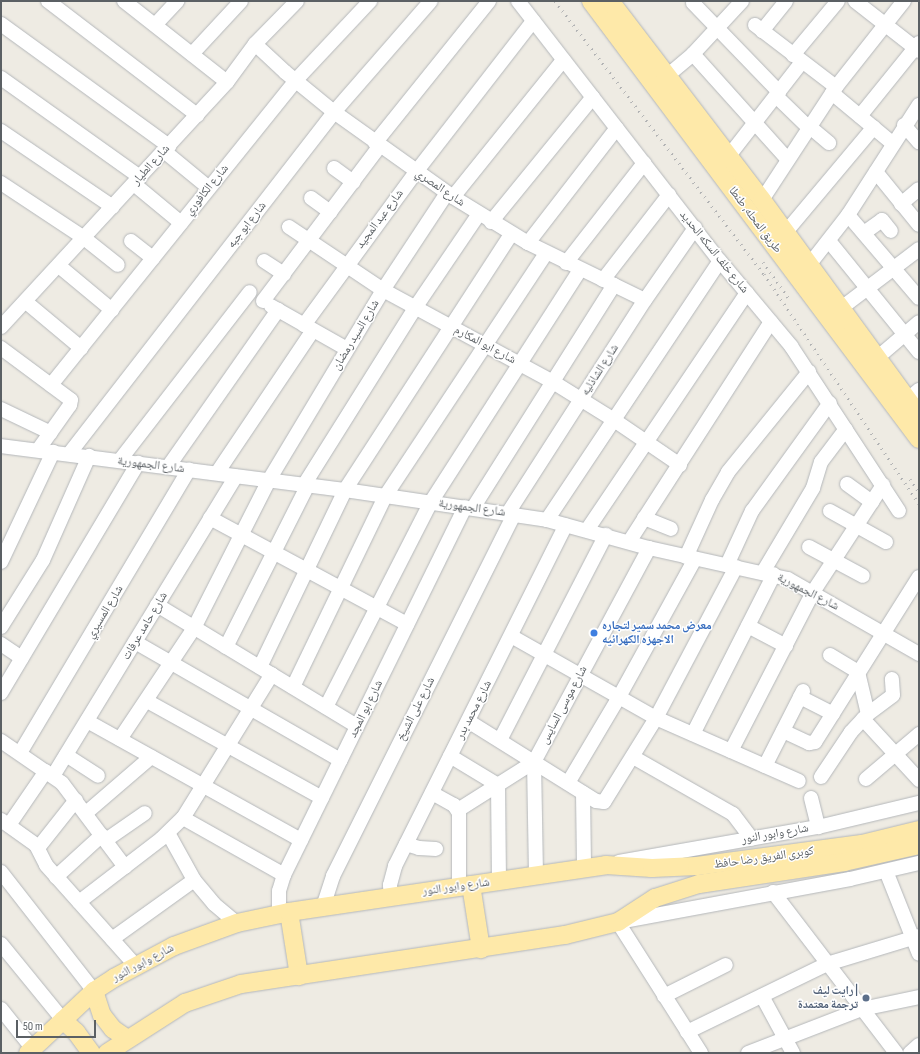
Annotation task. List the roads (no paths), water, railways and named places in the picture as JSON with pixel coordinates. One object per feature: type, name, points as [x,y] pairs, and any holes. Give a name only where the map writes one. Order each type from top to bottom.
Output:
[{"type":"main road","name":"طريق المحله, طنطا","points":[[592,1],[919,439]]},
{"type":"main road","name":"طريق المحله, طنطا","points":[[610,1],[762,200],[877,358],[913,395],[919,415]]},
{"type":"main road","name":"كوبرى الفريق رضا حافظ","points":[[618,922],[642,905],[676,890],[721,879],[842,855],[919,830]]},
{"type":"main road","name":"كوبرى الفريق رضا حافظ","points":[[606,865],[652,868],[697,866],[842,855],[919,845]]},
{"type":"main road","name":"شارع وابور النور","points":[[30,1051],[94,991],[135,965],[197,936],[237,923],[284,913],[606,865]]},
{"type":"main road","points":[[465,886],[481,949]]},
{"type":"main road","points":[[284,913],[299,976]]},
{"type":"main road","points":[[108,1053],[126,1038],[167,1012],[203,996],[247,983],[481,949],[565,935],[618,922]]},
{"type":"main road","points":[[94,991],[102,1015],[113,1029],[126,1038]]},
{"type":"main road","points":[[63,1020],[79,1035],[91,1053]]},
{"type":"street","points":[[48,1],[197,115]]},
{"type":"street","points":[[124,1],[227,82]]},
{"type":"street","points":[[155,25],[177,1]]},
{"type":"street","points":[[192,54],[241,1]]},
{"type":"street","name":"شارع الطيار","points":[[1,327],[26,302],[227,82],[255,44],[297,1]]},
{"type":"street","name":"شارع الكافوري","points":[[51,385],[295,81],[370,1]]},
{"type":"street","name":"شارع ابو جبه","points":[[69,454],[334,112],[431,1]]},
{"type":"street","points":[[263,301],[353,182],[377,145],[489,1]]},
{"type":"street","name":"شارع خلف السكه الحديد","points":[[518,1],[720,261],[771,322],[809,372],[899,511]]},
{"type":"street","points":[[666,76],[693,54],[742,1]]},
{"type":"street","points":[[786,1],[758,28],[798,59],[892,143]]},
{"type":"street","points":[[728,157],[778,94],[798,59],[838,1]]},
{"type":"street","points":[[855,1],[918,47],[860,116]]},
{"type":"street","points":[[762,200],[834,90],[904,1]]},
{"type":"street","points":[[693,3],[810,128],[829,143]]},
{"type":"street","name":"شارع عبد المجيد","points":[[217,473],[309,327],[345,266],[533,21]]},
{"type":"street","points":[[1,24],[166,148],[209,188]]},
{"type":"street","name":"شارع المصري","points":[[255,44],[295,81],[377,145],[491,222],[546,253],[645,300]]},
{"type":"street","points":[[693,54],[788,160]]},
{"type":"street","name":"شارع السيد رمضان","points":[[120,739],[172,664],[194,628],[269,480],[383,290],[450,195],[564,60]]},
{"type":"street","points":[[1,78],[137,181],[181,223]]},
{"type":"street","points":[[491,222],[593,97]]},
{"type":"street","points":[[809,265],[848,215],[876,172],[892,143],[919,105]]},
{"type":"street","points":[[904,125],[919,142]]},
{"type":"street","points":[[528,243],[617,128]]},
{"type":"street","points":[[785,233],[874,128]]},
{"type":"street","points":[[1,130],[113,207]]},
{"type":"street","points":[[566,263],[644,163]]},
{"type":"street","points":[[334,168],[353,182]]},
{"type":"street","points":[[876,172],[919,226]]},
{"type":"street","points":[[1,183],[84,238],[118,265]]},
{"type":"street","points":[[901,204],[919,189]]},
{"type":"street","name":"شارع ابو المجد","points":[[284,913],[279,891],[284,875],[407,624],[469,507],[553,382],[608,283],[669,195]]},
{"type":"street","points":[[311,198],[330,212]]},
{"type":"street","points":[[226,647],[306,485],[415,308],[479,214]]},
{"type":"street","points":[[848,215],[918,293]]},
{"type":"street","points":[[864,233],[882,220],[891,231]]},
{"type":"street","name":"شارع ابو المكارم","points":[[289,227],[345,266],[383,290],[553,382],[614,420],[680,465]]},
{"type":"street","name":"شارع الشاذليه","points":[[511,513],[581,399],[645,300],[695,228]]},
{"type":"street","points":[[260,667],[345,490],[449,326],[511,234]]},
{"type":"street","points":[[131,241],[153,258]]},
{"type":"street","points":[[829,241],[919,352]]},
{"type":"street","points":[[840,309],[894,266],[919,249]]},
{"type":"street","points":[[293,687],[386,495],[546,253]]},
{"type":"street","points":[[264,261],[284,274]]},
{"type":"street","points":[[547,520],[720,261]]},
{"type":"street","points":[[59,266],[112,310]]},
{"type":"street","points":[[326,707],[431,502],[580,270]]},
{"type":"street","points":[[120,460],[247,290],[278,310],[347,349]]},
{"type":"street","points":[[587,530],[747,293]]},
{"type":"street","points":[[26,302],[81,348]]},
{"type":"street","points":[[168,467],[278,310]]},
{"type":"street","points":[[629,542],[771,322]]},
{"type":"street","points":[[877,358],[919,322]]},
{"type":"street","points":[[1,348],[70,398],[71,403],[38,450]]},
{"type":"street","points":[[568,783],[619,697],[690,558],[712,500],[728,472],[809,372]]},
{"type":"street","points":[[468,721],[598,802],[604,802],[609,798],[656,718],[732,566],[752,512],[830,403]]},
{"type":"street","points":[[1,409],[51,433]]},
{"type":"street","points":[[693,734],[748,626],[769,573],[813,488],[821,462],[846,429]]},
{"type":"street","name":"شارع الجمهورية","points":[[1,446],[386,495],[511,513],[547,520],[606,535],[648,548],[690,558],[769,573],[813,592],[918,653]]},
{"type":"street","points":[[1,562],[53,452]]},
{"type":"street","points":[[1,627],[43,560],[89,456]]},
{"type":"street","points":[[1,693],[138,463]]},
{"type":"street","name":"شارع المسيري","points":[[20,754],[190,470]]},
{"type":"street","name":"شارع حامد عرفات","points":[[5,822],[50,774],[66,754],[236,476]]},
{"type":"street","points":[[847,484],[872,502]]},
{"type":"street","points":[[731,751],[813,592],[882,485]]},
{"type":"street","points":[[830,511],[886,542]]},
{"type":"street","name":"شارع على الشيخ","points":[[323,907],[333,876],[511,513]]},
{"type":"street","points":[[210,518],[407,624]]},
{"type":"street","points":[[644,518],[671,529]]},
{"type":"street","name":"شارع محمد بدر","points":[[390,897],[392,872],[566,525]]},
{"type":"street","points":[[500,740],[606,535]]},
{"type":"street","name":"شارع موسى السايس","points":[[536,876],[534,762],[648,548]]},
{"type":"street","points":[[810,548],[863,576]]},
{"type":"street","points":[[783,731],[813,743],[833,714],[882,633],[919,577]]},
{"type":"street","points":[[157,605],[357,726]]},
{"type":"street","points":[[748,626],[786,646]]},
{"type":"street","points":[[511,636],[656,718],[799,781]]},
{"type":"street","points":[[135,642],[340,760]]},
{"type":"street","points":[[1,644],[22,658]]},
{"type":"street","points":[[830,656],[858,672],[866,716],[895,754],[919,780]]},
{"type":"street","points":[[79,902],[168,833],[183,818],[205,786],[272,674]]},
{"type":"street","points":[[821,777],[840,746],[866,716],[893,695],[892,679]]},
{"type":"street","points":[[765,766],[801,694],[833,714]]},
{"type":"street","points":[[147,701],[322,798]]},
{"type":"street","points":[[87,721],[301,840]]},
{"type":"street","points":[[866,779],[919,734]]},
{"type":"street","points":[[1,741],[50,774],[76,800],[125,867]]},
{"type":"street","points":[[66,754],[98,776]]},
{"type":"street","points":[[86,813],[151,756]]},
{"type":"street","points":[[450,756],[498,785]]},
{"type":"street","points":[[632,757],[733,814],[752,839]]},
{"type":"street","points":[[458,810],[534,762]]},
{"type":"street","points":[[498,785],[498,881]]},
{"type":"street","points":[[432,793],[458,810]]},
{"type":"street","points":[[583,793],[584,868]]},
{"type":"street","points":[[811,798],[818,827]]},
{"type":"street","points":[[38,848],[76,800]]},
{"type":"street","name":"شارع وابور النور","points":[[606,865],[679,850],[818,827],[919,803]]},
{"type":"street","points":[[458,810],[465,886]]},
{"type":"street","points":[[56,877],[104,838],[145,813]]},
{"type":"street","points":[[183,818],[284,875]]},
{"type":"street","points":[[5,822],[38,848],[44,862],[56,877],[135,965]]},
{"type":"street","points":[[168,833],[194,880],[214,904],[237,923]]},
{"type":"street","points":[[406,844],[419,848],[436,849]]},
{"type":"street","points":[[700,1053],[618,922],[886,871],[919,863]]},
{"type":"street","points":[[886,871],[916,937],[919,954]]},
{"type":"street","points":[[1,872],[94,991]]},
{"type":"street","points":[[112,939],[194,880]]},
{"type":"street","points":[[773,892],[896,1053]]},
{"type":"street","points":[[687,1032],[828,964],[916,937]]},
{"type":"street","points":[[1,944],[63,1020]]},
{"type":"street","points":[[664,996],[726,966]]},
{"type":"street","points":[[762,996],[784,1039],[793,1053]]},
{"type":"street","points":[[748,1053],[862,1009],[919,997]]},
{"type":"street","points":[[1,1009],[30,1051]]},
{"type":"street","points":[[910,1053],[919,1045]]},
{"type":"railway","points":[[555,1],[764,274],[919,504]]},
{"type":"railway","points":[[763,262],[790,300]]},
{"type":"railway","points":[[910,479],[919,492]]},
{"type":"place","name":"معرض محمد سمير لتجاره الاجهزه الكهرائيه","points":[[594,633]]},
{"type":"place","name":"رايت ليف | ترجمة معتمدة","points":[[866,998]]}]
